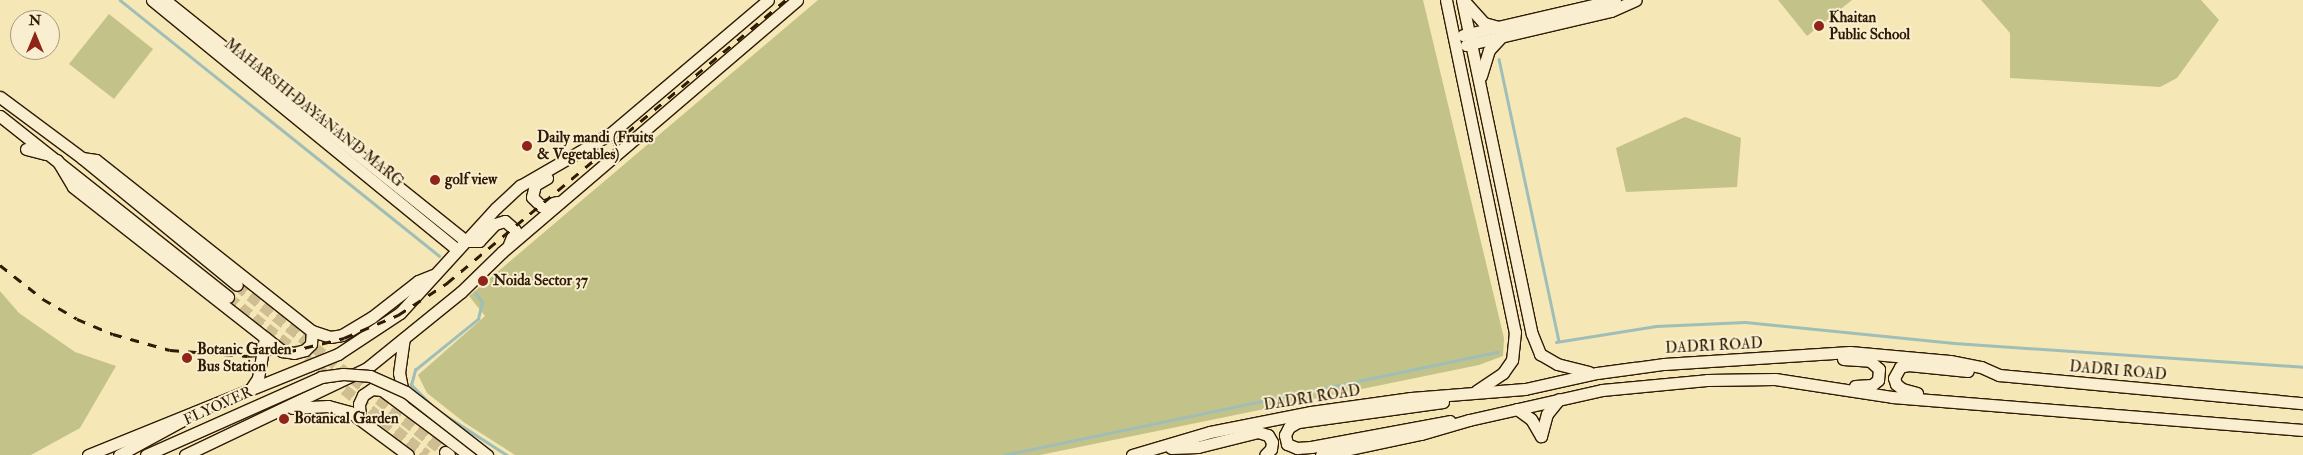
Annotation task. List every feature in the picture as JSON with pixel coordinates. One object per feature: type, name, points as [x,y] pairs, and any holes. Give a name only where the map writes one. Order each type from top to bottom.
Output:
[{"type":"main road","name":"MAHARSHI DAYANAND MARG","points":[[152,0],[457,250]]},
{"type":"main road","name":"MAHARSHI DAYANAND MARG","points":[[165,0],[466,241]]},
{"type":"main road","points":[[570,194],[545,207],[534,201],[532,193],[539,183],[610,134],[768,0]]},
{"type":"main road","points":[[502,252],[797,0]]},
{"type":"main road","points":[[1446,0],[1515,332],[1512,360],[1503,373],[1469,394]]},
{"type":"main road","points":[[1463,0],[1484,23],[1500,32],[1615,0]]},
{"type":"main road","points":[[1463,0],[1540,354],[1557,364],[1597,373]]},
{"type":"main road","points":[[1455,42],[1611,10],[1636,0]]},
{"type":"main road","points":[[1480,82],[1484,61],[1500,32]]},
{"type":"main road","points":[[0,97],[82,158],[237,285]]},
{"type":"main road","points":[[0,116],[228,297]]},
{"type":"main road","points":[[88,455],[338,354],[400,313],[457,250],[520,186],[610,134]]},
{"type":"main road","points":[[26,149],[54,157],[73,187],[282,351],[294,353],[311,344],[312,331]]},
{"type":"main road","points":[[82,158],[96,160],[312,331],[330,337],[342,335],[372,318],[418,281],[434,275]]},
{"type":"main road","points":[[184,455],[359,372],[404,338],[492,265],[515,234],[512,224],[505,220],[495,224],[479,241],[466,241]]},
{"type":"main road","points":[[250,390],[258,378],[265,338]]},
{"type":"main road","points":[[404,338],[398,373],[407,409]]},
{"type":"main road","name":"DADRI ROAD","points":[[1132,455],[1162,448],[1210,432],[1310,412],[1525,389],[1597,373],[1664,364],[1876,352],[1980,366],[1999,375],[2303,403]]},
{"type":"main road","points":[[1809,384],[1865,386],[1878,380],[1880,374],[1877,364],[1870,361],[1813,357]]},
{"type":"main road","points":[[1951,400],[1902,389],[1894,378],[1895,372],[1908,365],[1999,375]]},
{"type":"main road","name":"FLYOVER","points":[[146,455],[321,377],[344,374],[370,376],[395,385],[487,455]]},
{"type":"main road","points":[[1321,455],[1421,434],[1469,420],[1558,399],[1637,384],[1674,381],[1775,379],[1892,397],[1951,400],[2303,430]]},
{"type":"main road","points":[[360,419],[359,404],[363,395],[372,389],[382,390],[469,455]]},
{"type":"main road","points":[[1456,395],[1440,403],[1298,422],[1289,427],[1285,435],[1288,444],[1297,448],[1311,447],[1443,421],[1469,420]]},
{"type":"main road","points":[[1517,409],[1531,419],[1541,436],[1547,414],[1558,399]]},
{"type":"main road","points":[[278,411],[328,406],[350,412],[408,455]]},
{"type":"main road","points":[[119,455],[156,437],[199,410]]},
{"type":"main road","points":[[1162,448],[1198,447],[1258,432],[1268,435],[1272,442],[1271,449],[1265,455]]},
{"type":"green space","points":[[818,0],[1423,0],[1504,338],[1503,356],[1479,365],[1040,455],[515,455],[465,423],[427,393],[418,375],[485,316],[469,296]]},
{"type":"green space","points":[[1778,0],[1852,0],[1807,36]]},
{"type":"green space","points":[[1981,0],[2201,0],[2219,20],[2177,78],[2160,87],[2010,78],[2010,33]]},
{"type":"green space","points":[[109,14],[153,49],[114,99],[69,64]]},
{"type":"green space","points":[[1685,117],[1741,138],[1737,187],[1626,192],[1616,148]]},
{"type":"green space","points":[[0,291],[19,313],[75,352],[116,366],[80,428],[31,455],[0,455]]},
{"type":"waterway","points":[[120,0],[439,256]]},
{"type":"waterway","points":[[1499,59],[1559,341]]},
{"type":"waterway","points":[[430,404],[411,385],[415,370],[478,319],[482,302],[475,293]]},
{"type":"waterway","points":[[1556,342],[1656,326],[1745,322],[1954,343],[2303,367]]},
{"type":"waterway","points":[[1004,455],[1497,352]]},
{"type":"waterway","points":[[439,411],[507,455]]},
{"type":"tunnel","points":[[237,285],[445,452]]},
{"type":"tunnel","points":[[228,297],[427,455]]},
{"type":"railway","points":[[0,265],[43,299],[77,319],[113,334],[170,350],[248,356],[287,352],[344,338],[398,315],[447,283],[786,0]]},
{"type":"place","name":"Khaitan Public School","points":[[1819,26]]},
{"type":"place","name":"Daily mandi (Fruits & Vegetables)","points":[[527,146]]},
{"type":"place","name":"golf view","points":[[435,180]]},
{"type":"place","name":"Noida Sector 37","points":[[483,281]]},
{"type":"place","name":"Botanic Garden Bus Station","points":[[187,358]]},
{"type":"place","name":"Botanical Garden","points":[[284,419]]}]
